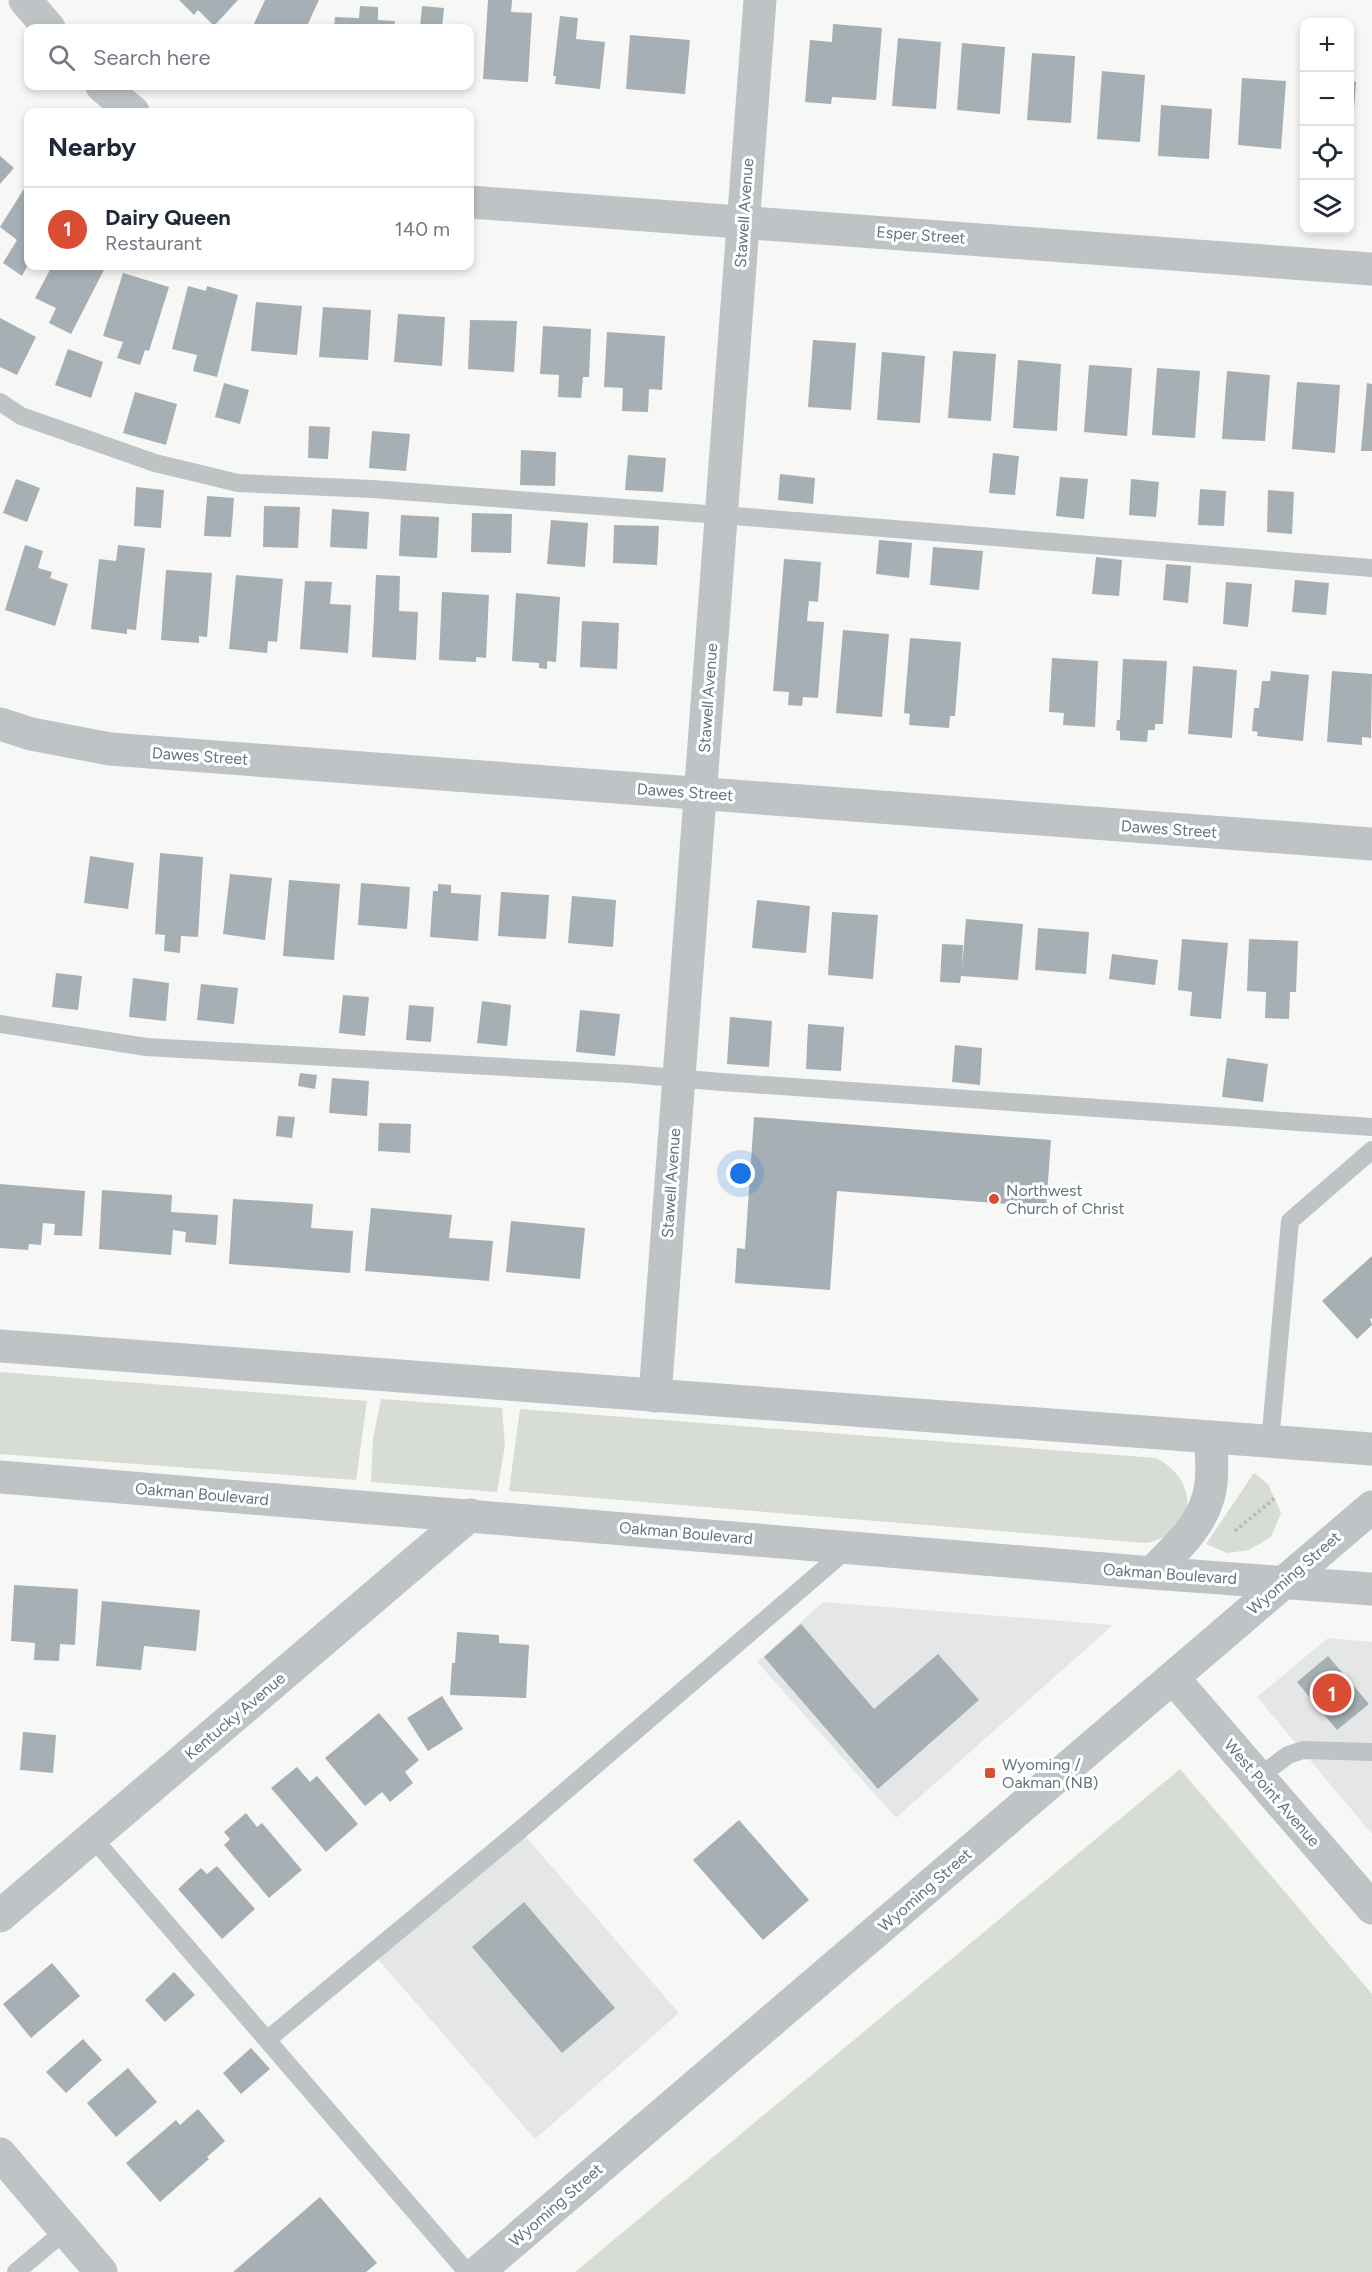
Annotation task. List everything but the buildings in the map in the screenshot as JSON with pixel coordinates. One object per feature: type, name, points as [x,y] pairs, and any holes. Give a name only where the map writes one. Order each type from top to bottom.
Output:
[{"type":"street","points":[[24,0],[45,24]]},
{"type":"street","name":"Stawell Avenue","points":[[655,1396],[760,0]]},
{"type":"street","points":[[107,90],[128,108]]},
{"type":"street","name":"Esper Street","points":[[474,202],[1372,269]]},
{"type":"street","name":"Dawes Street","points":[[0,724],[31,734],[110,749],[1372,844]]},
{"type":"street","points":[[0,1346],[1372,1449]]},
{"type":"street","points":[[1152,1573],[1190,1535],[1201,1516],[1209,1497],[1211,1437]]},
{"type":"street","name":"Oakman Boulevard","points":[[0,1477],[1152,1573],[1372,1589]]},
{"type":"street","name":"Wyoming Street","points":[[478,2272],[1372,1507]]},
{"type":"street","name":"Kentucky Avenue","points":[[0,1916],[470,1515]]},
{"type":"street","name":"West Point Avenue","points":[[1173,1678],[1372,1908]]},
{"type":"street","points":[[0,2154],[101,2272]]},
{"type":"lane","points":[[0,402],[21,416],[155,463],[238,483],[372,489],[721,515],[1372,568]]},
{"type":"lane","points":[[0,1024],[146,1047],[630,1074],[1372,1127]]},
{"type":"lane","points":[[1270,1442],[1290,1221],[1372,1150]]},
{"type":"lane","points":[[267,2040],[529,1823],[850,1547]]},
{"type":"lane","points":[[1259,1777],[1288,1755],[1303,1750],[1372,1752]]},
{"type":"lane","points":[[92,1837],[467,2272]]},
{"type":"lane","points":[[16,2272],[65,2231]]},
{"type":"path","points":[[1232,1534],[1276,1497]]},
{"type":"shaded area","points":[[0,1372],[367,1401],[356,1480],[0,1454]]},
{"type":"shaded area","points":[[381,1399],[502,1408],[505,1445],[497,1492],[371,1482],[373,1439]]},
{"type":"shaded area","points":[[520,1409],[1156,1458],[1171,1468],[1181,1480],[1186,1492],[1187,1505],[1183,1518],[1175,1529],[1163,1537],[1146,1543],[509,1491]]},
{"type":"shaded area","points":[[1254,1473],[1268,1484],[1281,1513],[1271,1537],[1249,1550],[1227,1553],[1206,1544]]},
{"type":"shaded area","points":[[823,1602],[1113,1625],[896,1818],[757,1662]]},
{"type":"shaded area","points":[[1328,1638],[1372,1642],[1372,1834],[1257,1697]]},
{"type":"shaded area","points":[[1180,1769],[1372,1994],[1372,2272],[575,2272]]},
{"type":"shaded area","points":[[520,1830],[679,2013],[535,2139],[376,1957]]},
{"type":"place","name":"Northwest Church of Christ","points":[[994,1199]]},
{"type":"place","name":"Dairy Queen","points":[[1332,1693]]},
{"type":"place","name":"Wyoming / Oakman (NB)","points":[[990,1773]]}]
